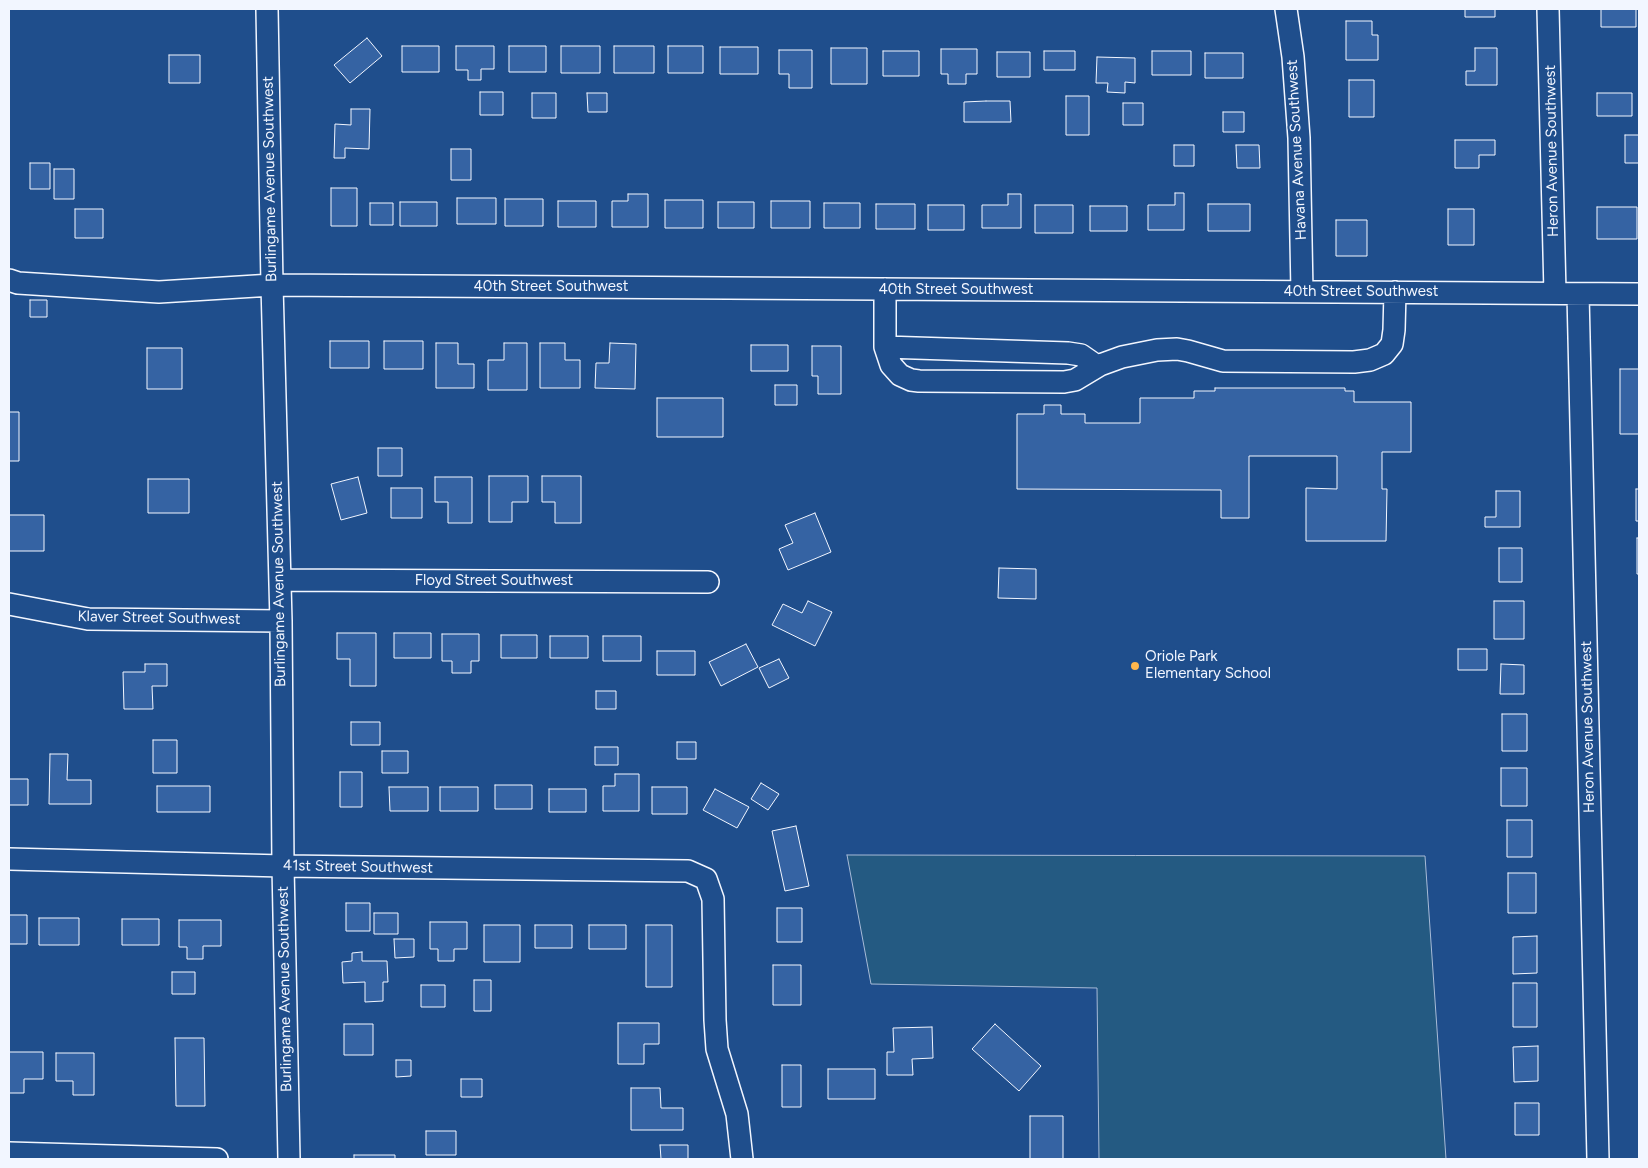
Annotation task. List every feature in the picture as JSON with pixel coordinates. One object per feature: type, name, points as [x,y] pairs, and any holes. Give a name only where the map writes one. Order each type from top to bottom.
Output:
[{"type":"street","name":"Burlingame Avenue Southwest","points":[[267,9],[281,621],[283,866],[289,1159]]},
{"type":"street","name":"Havana Avenue Southwest","points":[[1286,9],[1293,57],[1299,138],[1302,292]]},
{"type":"street","name":"Heron Avenue Southwest","points":[[1548,9],[1555,294]]},
{"type":"street","name":"40th Street Southwest","points":[[9,280],[159,292],[272,285],[1639,294]]},
{"type":"street","points":[[885,289],[885,348],[888,360],[895,371],[905,378],[919,380],[1064,382],[1075,380],[1100,366],[1134,354],[1166,349],[1188,351],[1223,361],[1354,362],[1370,360],[1384,354],[1392,344],[1395,292]]},
{"type":"street","name":"Heron Avenue Southwest","points":[[1578,294],[1598,1159]]},
{"type":"street","points":[[885,348],[1068,353],[1081,355],[1100,366]]},
{"type":"street","name":"Floyd Street Southwest","points":[[280,580],[708,582]]},
{"type":"street","name":"Klaver Street Southwest","points":[[9,604],[88,619],[281,621]]},
{"type":"street","name":"41st Street Southwest","points":[[9,859],[283,866],[688,871],[706,879],[713,899],[717,1049],[737,1114],[742,1159]]},
{"type":"street","points":[[9,1153],[216,1159]]},
{"type":"shaded area","points":[[847,855],[1425,856],[1446,1159],[1099,1159],[1097,988],[871,984]]},
{"type":"building","points":[[1465,9],[1495,9],[1495,17],[1465,17]]},
{"type":"building","points":[[1601,9],[1636,9],[1636,27],[1601,27]]},
{"type":"building","points":[[1346,21],[1372,21],[1372,35],[1378,35],[1378,60],[1346,60]]},
{"type":"building","points":[[367,38],[382,56],[350,83],[334,65]]},
{"type":"building","points":[[402,46],[439,46],[439,72],[402,72]]},
{"type":"building","points":[[456,46],[494,46],[494,69],[481,69],[481,80],[468,80],[468,70],[456,70]]},
{"type":"building","points":[[509,46],[546,46],[546,72],[509,72]]},
{"type":"building","points":[[561,46],[600,46],[600,73],[561,73]]},
{"type":"building","points":[[614,46],[654,46],[654,73],[614,73]]},
{"type":"building","points":[[668,46],[703,46],[703,73],[668,73]]},
{"type":"building","points":[[720,47],[758,47],[758,74],[720,74]]},
{"type":"building","points":[[831,48],[867,48],[867,84],[831,84]]},
{"type":"building","points":[[1475,48],[1497,48],[1497,85],[1466,85],[1466,71],[1475,71]]},
{"type":"building","points":[[941,49],[977,49],[977,74],[966,74],[966,84],[948,84],[948,74],[941,74]]},
{"type":"building","points":[[779,50],[812,50],[812,88],[789,88],[789,74],[779,74]]},
{"type":"building","points":[[883,51],[919,51],[919,76],[883,76]]},
{"type":"building","points":[[1044,51],[1075,51],[1075,70],[1044,70]]},
{"type":"building","points":[[1152,51],[1191,51],[1191,75],[1152,75]]},
{"type":"building","points":[[997,52],[1030,52],[1030,77],[997,77]]},
{"type":"building","points":[[1205,53],[1243,53],[1243,78],[1205,78]]},
{"type":"building","points":[[169,55],[200,55],[200,83],[169,83]]},
{"type":"building","points":[[1097,57],[1135,58],[1135,83],[1125,82],[1125,93],[1107,92],[1108,83],[1096,83]]},
{"type":"building","points":[[1349,80],[1374,80],[1374,117],[1349,117]]},
{"type":"building","points":[[480,92],[503,92],[503,115],[480,115]]},
{"type":"building","points":[[532,93],[556,93],[556,118],[532,118]]},
{"type":"building","points":[[587,93],[607,93],[607,112],[588,112]]},
{"type":"building","points":[[1597,93],[1632,93],[1632,116],[1597,116]]},
{"type":"building","points":[[1066,96],[1089,96],[1089,135],[1066,135]]},
{"type":"building","points":[[1010,101],[1011,122],[964,122],[964,102]]},
{"type":"building","points":[[1123,103],[1143,103],[1143,125],[1123,125]]},
{"type":"building","points":[[351,109],[370,109],[369,149],[345,148],[345,158],[334,158],[335,124],[351,125]]},
{"type":"building","points":[[1223,112],[1244,112],[1244,132],[1223,132]]},
{"type":"building","points":[[1625,135],[1639,135],[1639,163],[1625,163]]},
{"type":"building","points":[[1455,140],[1495,140],[1495,155],[1479,155],[1479,168],[1455,168]]},
{"type":"building","points":[[1174,145],[1194,145],[1194,166],[1174,166]]},
{"type":"building","points":[[1236,145],[1259,145],[1260,168],[1237,168]]},
{"type":"building","points":[[451,149],[471,149],[471,180],[451,180]]},
{"type":"building","points":[[30,163],[50,163],[50,189],[30,189]]},
{"type":"building","points":[[54,169],[74,169],[74,199],[54,199]]},
{"type":"building","points":[[331,188],[357,188],[357,226],[331,226]]},
{"type":"building","points":[[1175,193],[1184,193],[1184,230],[1148,230],[1148,205],[1175,205]]},
{"type":"building","points":[[628,194],[648,194],[648,227],[612,227],[612,201],[628,201]]},
{"type":"building","points":[[1008,194],[1021,194],[1021,228],[982,228],[982,205],[1008,205]]},
{"type":"building","points":[[457,198],[496,198],[496,224],[457,224]]},
{"type":"building","points":[[505,199],[543,199],[543,226],[505,226]]},
{"type":"building","points":[[665,200],[703,200],[703,228],[665,228]]},
{"type":"building","points":[[558,201],[596,201],[596,227],[558,227]]},
{"type":"building","points":[[771,201],[810,201],[810,228],[771,228]]},
{"type":"building","points":[[400,202],[437,202],[437,226],[400,226]]},
{"type":"building","points":[[718,202],[754,202],[754,228],[718,228]]},
{"type":"building","points":[[370,203],[393,203],[393,225],[370,225]]},
{"type":"building","points":[[824,203],[860,203],[860,228],[824,228]]},
{"type":"building","points":[[876,204],[915,204],[915,229],[876,229]]},
{"type":"building","points":[[1208,204],[1250,204],[1250,231],[1208,231]]},
{"type":"building","points":[[928,205],[964,205],[964,230],[928,230]]},
{"type":"building","points":[[1035,205],[1073,205],[1073,233],[1035,233]]},
{"type":"building","points":[[1090,206],[1127,206],[1127,231],[1090,231]]},
{"type":"building","points":[[1597,207],[1637,207],[1637,239],[1597,239]]},
{"type":"building","points":[[75,209],[103,209],[103,238],[75,238]]},
{"type":"building","points":[[1448,209],[1474,209],[1474,245],[1448,245]]},
{"type":"building","points":[[1336,220],[1367,220],[1367,256],[1336,256]]},
{"type":"building","points":[[30,300],[47,300],[47,317],[30,317]]},
{"type":"building","points":[[330,341],[369,341],[369,368],[330,368]]},
{"type":"building","points":[[384,341],[423,341],[423,369],[384,369]]},
{"type":"building","points":[[436,343],[458,343],[458,364],[474,364],[474,388],[436,388]]},
{"type":"building","points":[[504,343],[527,343],[527,390],[488,390],[488,360],[504,360]]},
{"type":"building","points":[[540,343],[565,343],[565,360],[580,360],[580,388],[540,388]]},
{"type":"building","points":[[610,343],[636,344],[635,389],[595,388],[596,363],[609,363]]},
{"type":"building","points":[[751,345],[788,345],[788,371],[751,371]]},
{"type":"building","points":[[812,346],[841,346],[841,394],[818,394],[818,376],[812,376]]},
{"type":"building","points":[[147,348],[182,348],[182,389],[147,389]]},
{"type":"building","points":[[1620,369],[1639,369],[1639,434],[1620,434]]},
{"type":"building","points":[[775,385],[797,385],[797,405],[775,405]]},
{"type":"building","points":[[1215,388],[1345,388],[1345,391],[1354,391],[1354,402],[1411,402],[1411,452],[1382,452],[1382,489],[1387,489],[1386,541],[1306,541],[1306,488],[1337,489],[1337,456],[1249,456],[1249,518],[1221,518],[1221,490],[1017,489],[1017,414],[1044,414],[1044,405],[1061,405],[1061,414],[1085,414],[1085,423],[1140,423],[1140,398],[1194,398],[1194,391],[1215,391]]},
{"type":"building","points":[[657,398],[723,398],[723,437],[657,437]]},
{"type":"building","points":[[9,412],[19,412],[19,461],[9,461]]},
{"type":"building","points":[[378,448],[402,448],[402,476],[378,476]]},
{"type":"building","points":[[489,476],[528,476],[528,502],[512,502],[512,522],[489,522]]},
{"type":"building","points":[[542,476],[581,476],[581,523],[555,523],[555,502],[542,502]]},
{"type":"building","points":[[358,477],[367,513],[341,520],[331,484]]},
{"type":"building","points":[[435,477],[472,477],[472,523],[448,523],[448,502],[435,502]]},
{"type":"building","points":[[148,479],[189,479],[189,513],[148,513]]},
{"type":"building","points":[[391,488],[422,488],[422,518],[391,518]]},
{"type":"building","points":[[1636,489],[1639,489],[1639,521],[1636,521]]},
{"type":"building","points":[[1496,491],[1520,491],[1520,527],[1485,527],[1485,517],[1496,517]]},
{"type":"building","points":[[815,513],[831,552],[788,570],[779,549],[793,543],[785,525]]},
{"type":"building","points":[[9,515],[44,515],[44,551],[9,551]]},
{"type":"building","points":[[1637,538],[1639,538],[1639,574],[1637,574]]},
{"type":"building","points":[[1499,548],[1522,548],[1522,582],[1499,582]]},
{"type":"building","points":[[999,568],[1036,569],[1036,599],[998,598]]},
{"type":"building","points":[[808,601],[832,612],[815,646],[772,625],[783,604],[802,613]]},
{"type":"building","points":[[1494,601],[1524,601],[1524,639],[1494,639]]},
{"type":"building","points":[[337,633],[376,633],[376,686],[350,686],[350,659],[337,659]]},
{"type":"building","points":[[394,633],[431,633],[431,658],[394,658]]},
{"type":"building","points":[[442,634],[479,634],[479,661],[471,661],[471,673],[452,673],[452,661],[442,661]]},
{"type":"building","points":[[501,635],[537,635],[537,658],[501,658]]},
{"type":"building","points":[[550,636],[588,636],[588,658],[550,658]]},
{"type":"building","points":[[603,636],[641,636],[641,661],[603,661]]},
{"type":"building","points":[[746,644],[758,667],[721,686],[709,662]]},
{"type":"building","points":[[1458,649],[1487,649],[1487,670],[1458,670]]},
{"type":"building","points":[[657,651],[695,651],[695,675],[657,675]]},
{"type":"building","points":[[779,659],[789,678],[769,688],[759,668]]},
{"type":"building","points":[[145,664],[167,664],[167,686],[152,686],[153,709],[124,709],[123,672],[145,672]]},
{"type":"building","points":[[1501,664],[1524,665],[1524,694],[1500,694]]},
{"type":"building","points":[[596,691],[616,691],[616,709],[596,709]]},
{"type":"building","points":[[1502,714],[1527,714],[1527,751],[1502,751]]},
{"type":"building","points":[[351,722],[380,722],[380,745],[351,745]]},
{"type":"building","points":[[153,740],[177,740],[177,773],[153,773]]},
{"type":"building","points":[[677,742],[696,742],[696,759],[677,759]]},
{"type":"building","points":[[595,747],[618,747],[618,765],[595,765]]},
{"type":"building","points":[[382,751],[408,751],[408,773],[382,773]]},
{"type":"building","points":[[50,754],[68,754],[67,780],[91,780],[91,804],[49,804]]},
{"type":"building","points":[[1501,768],[1527,768],[1527,806],[1501,806]]},
{"type":"building","points":[[340,772],[362,772],[362,807],[340,807]]},
{"type":"building","points":[[615,774],[639,774],[639,811],[603,811],[603,786],[615,786]]},
{"type":"building","points":[[9,779],[28,779],[28,805],[9,805]]},
{"type":"building","points":[[761,783],[779,794],[768,810],[751,799]]},
{"type":"building","points":[[495,785],[532,785],[532,809],[495,809]]},
{"type":"building","points":[[157,786],[210,786],[210,812],[157,812]]},
{"type":"building","points":[[389,787],[428,787],[428,811],[390,811]]},
{"type":"building","points":[[440,787],[478,787],[478,811],[440,811]]},
{"type":"building","points":[[652,787],[687,787],[687,814],[652,814]]},
{"type":"building","points":[[549,789],[586,789],[586,812],[549,812]]},
{"type":"building","points":[[715,789],[749,807],[737,828],[703,810]]},
{"type":"building","points":[[1507,820],[1532,820],[1532,857],[1507,857]]},
{"type":"building","points":[[796,826],[809,886],[785,891],[772,831]]},
{"type":"building","points":[[1508,873],[1536,873],[1536,913],[1508,913]]},
{"type":"building","points":[[346,903],[370,903],[370,931],[346,931]]},
{"type":"building","points":[[777,908],[802,908],[802,942],[777,942]]},
{"type":"building","points":[[374,913],[398,913],[398,934],[374,934]]},
{"type":"building","points":[[9,915],[27,915],[27,944],[9,944]]},
{"type":"building","points":[[39,918],[79,918],[79,945],[39,945]]},
{"type":"building","points":[[122,919],[159,919],[159,945],[122,945]]},
{"type":"building","points":[[179,920],[221,920],[221,946],[203,946],[203,959],[187,959],[187,947],[179,947]]},
{"type":"building","points":[[430,922],[467,922],[467,949],[454,949],[454,961],[438,961],[438,949],[430,949]]},
{"type":"building","points":[[484,925],[520,925],[520,962],[484,962]]},
{"type":"building","points":[[535,925],[572,925],[572,948],[535,948]]},
{"type":"building","points":[[589,925],[626,925],[626,949],[589,949]]},
{"type":"building","points":[[646,925],[672,925],[672,987],[646,987]]},
{"type":"building","points":[[1537,936],[1537,973],[1513,974],[1513,937]]},
{"type":"building","points":[[394,939],[414,939],[414,957],[395,958]]},
{"type":"building","points":[[362,952],[362,961],[387,961],[388,982],[383,982],[383,1001],[365,1002],[365,982],[343,983],[342,962],[352,961],[352,953]]},
{"type":"building","points":[[773,965],[801,965],[801,1005],[773,1005]]},
{"type":"building","points":[[172,972],[195,972],[195,994],[172,994]]},
{"type":"building","points":[[474,980],[491,980],[491,1011],[474,1011]]},
{"type":"building","points":[[1513,983],[1537,983],[1537,1027],[1513,1027]]},
{"type":"building","points":[[421,985],[445,985],[445,1007],[421,1007]]},
{"type":"building","points":[[618,1023],[659,1023],[659,1044],[644,1044],[644,1064],[618,1064]]},
{"type":"building","points":[[344,1024],[373,1024],[373,1055],[344,1055]]},
{"type":"building","points":[[995,1024],[1041,1066],[1019,1091],[972,1049]]},
{"type":"building","points":[[932,1027],[933,1058],[912,1059],[913,1075],[887,1075],[887,1052],[894,1052],[893,1028]]},
{"type":"building","points":[[175,1038],[204,1038],[205,1106],[176,1106]]},
{"type":"building","points":[[1538,1046],[1538,1081],[1514,1082],[1513,1047]]},
{"type":"building","points":[[9,1052],[43,1052],[43,1079],[24,1079],[24,1093],[9,1093]]},
{"type":"building","points":[[56,1053],[94,1053],[94,1095],[73,1095],[73,1081],[56,1081]]},
{"type":"building","points":[[396,1060],[411,1060],[411,1076],[396,1077]]},
{"type":"building","points":[[782,1065],[801,1065],[801,1107],[782,1107]]},
{"type":"building","points":[[828,1069],[875,1069],[875,1099],[828,1099]]},
{"type":"building","points":[[461,1079],[482,1079],[482,1097],[461,1097]]},
{"type":"building","points":[[631,1088],[660,1088],[661,1108],[683,1108],[683,1130],[631,1130]]},
{"type":"building","points":[[1515,1103],[1539,1103],[1539,1135],[1515,1135]]},
{"type":"building","points":[[1030,1116],[1063,1116],[1063,1159],[1030,1159]]},
{"type":"building","points":[[426,1131],[456,1131],[456,1155],[426,1155]]},
{"type":"building","points":[[660,1145],[688,1145],[688,1159],[661,1159]]},
{"type":"building","points":[[354,1155],[395,1155],[395,1159],[354,1159]]},
{"type":"place","name":"Oriole Park Elementary School","points":[[1135,666]]}]
